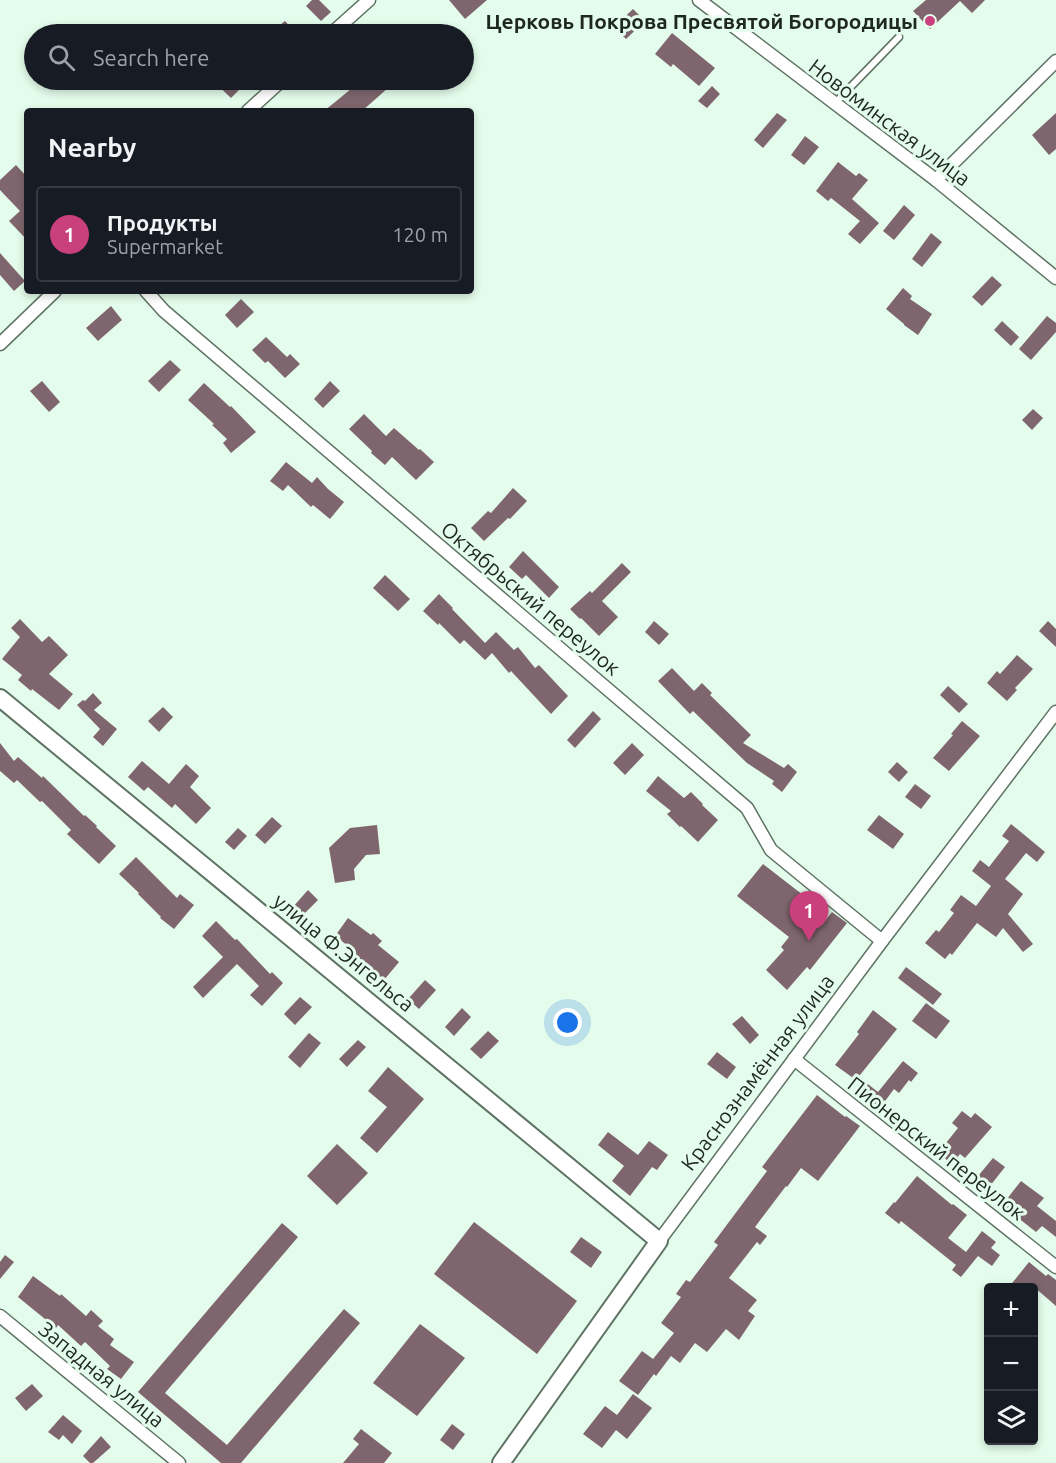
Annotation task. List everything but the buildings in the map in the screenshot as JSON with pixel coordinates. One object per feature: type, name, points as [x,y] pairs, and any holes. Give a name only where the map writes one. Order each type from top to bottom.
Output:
[{"type":"main road","name":"улица Ф.Энгельса","points":[[0,698],[658,1241]]},
{"type":"main road","name":"Краснознамённая улица","points":[[501,1463],[658,1241]]},
{"type":"street","points":[[342,24],[369,0]]},
{"type":"street","name":"Новоминская улица","points":[[699,0],[936,180],[1056,278]]},
{"type":"street","points":[[936,180],[1056,61]]},
{"type":"street","points":[[251,108],[271,90]]},
{"type":"street","points":[[0,344],[52,294]]},
{"type":"street","name":"Октябрьский переулок","points":[[149,294],[164,311],[747,807],[771,850],[882,942]]},
{"type":"street","name":"Краснознамённая улица","points":[[658,1241],[1056,712]]},
{"type":"street","name":"Пионерский переулок","points":[[794,1059],[1056,1267]]},
{"type":"street","name":"Западная улица","points":[[0,1316],[179,1463]]},
{"type":"lane","points":[[834,104],[899,37]]},
{"type":"place","name":"Церковь Покрова Пресвятой Богородицы","points":[[930,21]]},
{"type":"place","name":"Продукты","points":[[809,941]]}]
